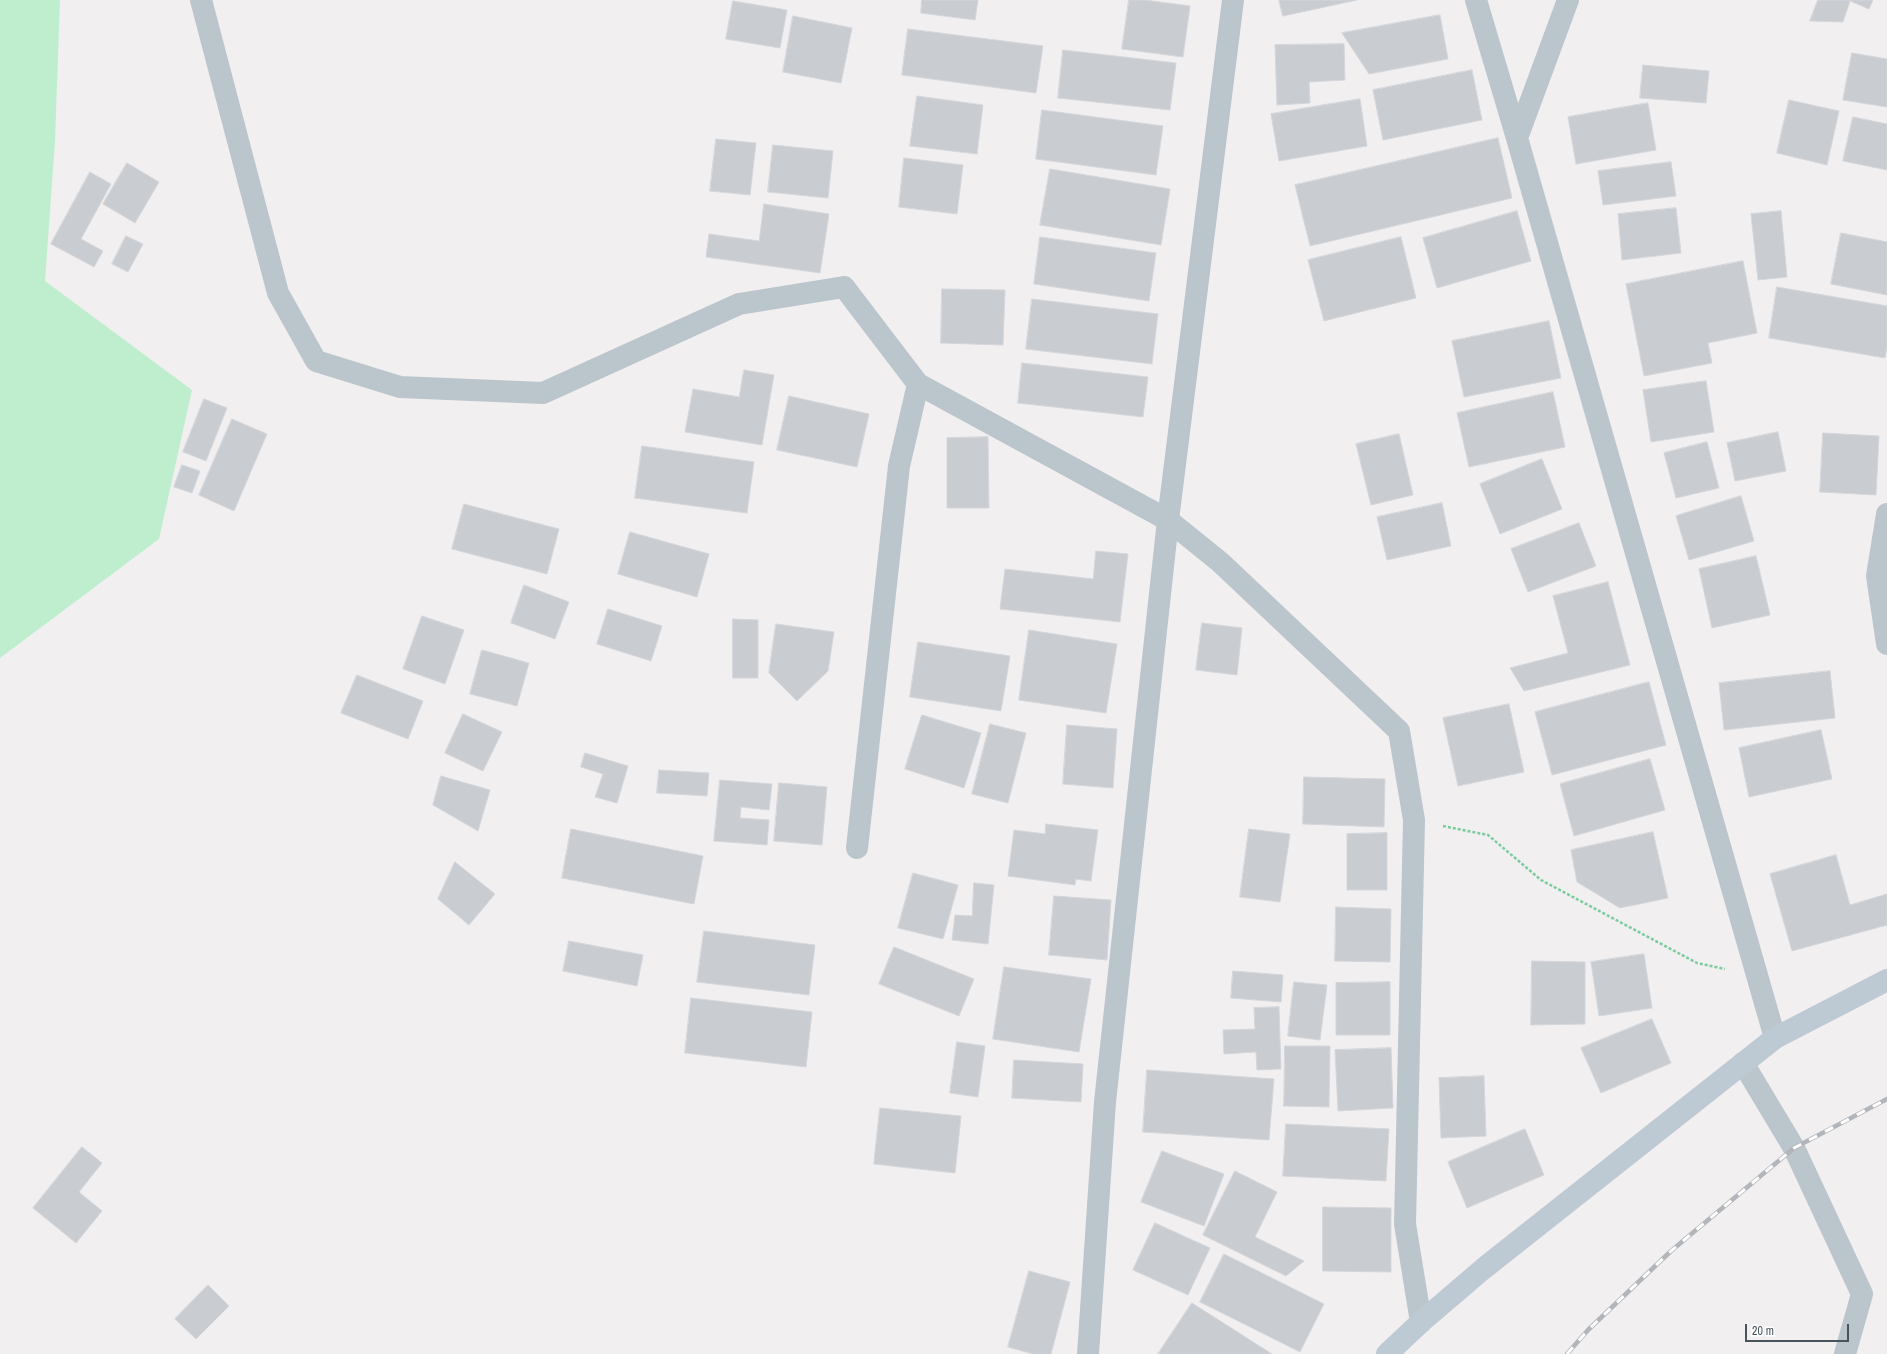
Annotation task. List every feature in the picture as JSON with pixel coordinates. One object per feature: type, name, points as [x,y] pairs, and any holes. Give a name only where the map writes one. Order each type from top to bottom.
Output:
[{"type":"main road","points":[[1387,1354],[1421,1322],[1483,1269],[1775,1038],[1887,980]]},
{"type":"street","points":[[201,0],[278,293],[316,360],[400,387],[543,393],[739,304],[844,287],[918,384],[1168,520],[1220,562],[1399,731],[1414,820],[1405,1224],[1421,1322]]},
{"type":"street","points":[[1088,1354],[1105,1102],[1168,520],[1233,0]]},
{"type":"street","points":[[1476,0],[1775,1038]]},
{"type":"street","points":[[1517,138],[1568,0]]},
{"type":"street","points":[[857,848],[899,466],[918,384]]},
{"type":"street","points":[[1887,514],[1877,576],[1887,644]]},
{"type":"street","points":[[1743,1063],[1794,1148],[1862,1294],[1844,1354]]},
{"type":"path","points":[[1414,820],[1488,834],[1541,880],[1697,963],[1757,975]]},
{"type":"green space","points":[[0,0],[60,0],[55,141],[45,281],[192,390],[159,539],[0,658]]},
{"type":"building","points":[[922,0],[978,0],[975,20],[921,13]]},
{"type":"building","points":[[1129,0],[1145,0],[1190,6],[1183,57],[1122,49]]},
{"type":"building","points":[[1279,0],[1357,0],[1283,16]]},
{"type":"building","points":[[1818,0],[1873,0],[1869,9],[1850,1],[1843,22],[1810,21]]},
{"type":"building","points":[[733,1],[787,10],[780,48],[726,39]]},
{"type":"building","points":[[1440,15],[1448,59],[1369,74],[1342,33]]},
{"type":"building","points":[[793,16],[852,28],[841,83],[783,72]]},
{"type":"building","points":[[908,29],[1043,46],[1036,93],[902,75]]},
{"type":"building","points":[[1344,44],[1345,80],[1309,82],[1310,103],[1277,105],[1275,45]]},
{"type":"building","points":[[1063,50],[1176,63],[1170,110],[1058,98]]},
{"type":"building","points":[[1852,53],[1887,59],[1887,107],[1843,100]]},
{"type":"building","points":[[1643,65],[1709,71],[1706,103],[1640,98]]},
{"type":"building","points":[[1472,70],[1482,120],[1383,140],[1373,90]]},
{"type":"building","points":[[917,96],[983,105],[977,154],[910,146]]},
{"type":"building","points":[[1360,99],[1367,146],[1279,161],[1271,114]]},
{"type":"building","points":[[1789,100],[1839,111],[1827,165],[1777,153]]},
{"type":"building","points":[[1648,103],[1656,150],[1576,164],[1568,117]]},
{"type":"building","points":[[1042,110],[1163,126],[1156,175],[1036,159]]},
{"type":"building","points":[[1853,117],[1887,124],[1887,170],[1843,161]]},
{"type":"building","points":[[1498,138],[1512,198],[1310,246],[1295,185]]},
{"type":"building","points":[[716,139],[756,143],[750,195],[710,191]]},
{"type":"building","points":[[773,145],[833,151],[828,198],[768,192]]},
{"type":"building","points":[[904,158],[963,165],[957,214],[899,207]]},
{"type":"building","points":[[1671,162],[1676,196],[1603,205],[1598,171]]},
{"type":"building","points":[[127,163],[159,182],[135,223],[103,204]]},
{"type":"building","points":[[1050,169],[1170,189],[1161,245],[1040,225]]},
{"type":"building","points":[[90,172],[111,184],[81,239],[103,251],[94,267],[51,244]]},
{"type":"building","points":[[764,204],[829,214],[820,273],[706,257],[709,234],[759,241]]},
{"type":"building","points":[[1676,208],[1681,253],[1622,260],[1618,214]]},
{"type":"building","points":[[1517,211],[1531,261],[1437,288],[1423,238]]},
{"type":"building","points":[[1781,211],[1787,277],[1758,280],[1751,214]]},
{"type":"building","points":[[1841,233],[1887,242],[1887,295],[1831,284]]},
{"type":"building","points":[[126,236],[143,244],[128,272],[112,264]]},
{"type":"building","points":[[1040,237],[1156,253],[1149,301],[1034,284]]},
{"type":"building","points":[[1401,237],[1416,298],[1324,321],[1308,260]]},
{"type":"building","points":[[1743,261],[1757,333],[1708,343],[1712,363],[1644,376],[1626,284]]},
{"type":"building","points":[[1777,287],[1887,306],[1887,347],[1885,358],[1769,338]]},
{"type":"building","points":[[942,289],[1005,290],[1003,345],[941,343]]},
{"type":"building","points":[[1032,299],[1158,314],[1152,364],[1026,349]]},
{"type":"building","points":[[1549,321],[1561,378],[1464,397],[1452,341]]},
{"type":"building","points":[[1022,363],[1148,377],[1143,417],[1018,403]]},
{"type":"building","points":[[744,370],[774,375],[762,445],[685,432],[693,389],[739,397]]},
{"type":"building","points":[[1706,381],[1714,432],[1651,442],[1643,390]]},
{"type":"building","points":[[1553,392],[1565,447],[1469,467],[1457,413]]},
{"type":"building","points":[[789,396],[869,414],[857,467],[777,450]]},
{"type":"building","points":[[204,399],[227,408],[206,461],[183,452]]},
{"type":"building","points":[[232,419],[267,434],[234,511],[199,495]]},
{"type":"building","points":[[1778,432],[1786,471],[1735,481],[1727,443]]},
{"type":"building","points":[[1823,433],[1879,436],[1876,495],[1820,492]]},
{"type":"building","points":[[1399,434],[1413,495],[1371,505],[1356,444]]},
{"type":"building","points":[[988,437],[989,508],[947,508],[947,438]]},
{"type":"building","points":[[1707,442],[1719,488],[1676,498],[1664,453]]},
{"type":"building","points":[[642,446],[754,462],[747,513],[635,498]]},
{"type":"building","points":[[1542,459],[1562,509],[1500,534],[1480,484]]},
{"type":"building","points":[[182,465],[200,471],[192,493],[174,487]]},
{"type":"building","points":[[1741,496],[1754,541],[1689,560],[1676,516]]},
{"type":"building","points":[[1442,503],[1451,546],[1387,560],[1377,517]]},
{"type":"building","points":[[464,504],[559,529],[547,574],[452,549]]},
{"type":"building","points":[[1579,523],[1596,566],[1528,592],[1511,549]]},
{"type":"building","points":[[630,532],[709,554],[697,597],[618,574]]},
{"type":"building","points":[[1096,551],[1128,554],[1120,622],[1000,609],[1005,569],[1093,579]]},
{"type":"building","points":[[1756,556],[1770,615],[1712,628],[1699,569]]},
{"type":"building","points":[[1608,582],[1630,665],[1524,691],[1510,668],[1568,653],[1553,596]]},
{"type":"building","points":[[524,585],[569,602],[555,639],[511,623]]},
{"type":"building","points":[[608,609],[662,626],[651,661],[597,644]]},
{"type":"building","points":[[422,616],[464,630],[445,684],[403,669]]},
{"type":"building","points":[[733,619],[758,620],[758,678],[733,678]]},
{"type":"building","points":[[1202,623],[1242,628],[1237,675],[1196,670]]},
{"type":"building","points":[[776,624],[834,632],[828,671],[797,701],[769,673]]},
{"type":"building","points":[[1029,630],[1117,644],[1106,713],[1019,700]]},
{"type":"building","points":[[918,642],[1010,656],[1001,711],[910,697]]},
{"type":"building","points":[[482,650],[529,663],[517,706],[470,694]]},
{"type":"building","points":[[1830,671],[1835,718],[1724,730],[1719,683]]},
{"type":"building","points":[[357,675],[423,701],[408,739],[341,713]]},
{"type":"building","points":[[1649,682],[1666,745],[1552,775],[1535,712]]},
{"type":"building","points":[[1509,704],[1524,772],[1458,786],[1443,718]]},
{"type":"building","points":[[463,714],[502,732],[483,771],[445,753]]},
{"type":"building","points":[[922,715],[981,733],[964,788],[905,769]]},
{"type":"building","points":[[990,724],[1026,733],[1008,803],[972,794]]},
{"type":"building","points":[[1067,725],[1117,729],[1113,788],[1063,784]]},
{"type":"building","points":[[1821,730],[1832,779],[1749,797],[1739,748]]},
{"type":"building","points":[[585,753],[628,766],[617,803],[595,797],[603,774],[581,767]]},
{"type":"building","points":[[1650,759],[1665,810],[1574,836],[1560,784]]},
{"type":"building","points":[[659,770],[709,773],[707,796],[657,793]]},
{"type":"building","points":[[441,776],[490,790],[478,831],[433,805]]},
{"type":"building","points":[[1304,777],[1385,779],[1384,827],[1303,824]]},
{"type":"building","points":[[720,780],[772,784],[769,810],[741,807],[740,818],[769,820],[767,845],[714,841]]},
{"type":"building","points":[[779,783],[827,787],[822,845],[774,841]]},
{"type":"building","points":[[1046,824],[1098,830],[1091,881],[1076,879],[1075,885],[1008,876],[1014,830],[1045,834]]},
{"type":"building","points":[[571,829],[703,856],[694,904],[562,878]]},
{"type":"building","points":[[1249,829],[1290,834],[1280,902],[1240,897]]},
{"type":"building","points":[[1653,832],[1668,898],[1620,908],[1577,882],[1571,850]]},
{"type":"building","points":[[1387,833],[1387,890],[1347,890],[1347,834]]},
{"type":"building","points":[[1836,855],[1850,905],[1887,894],[1887,925],[1792,951],[1770,874]]},
{"type":"building","points":[[455,862],[495,894],[469,925],[438,899]]},
{"type":"building","points":[[913,873],[958,885],[943,939],[898,928]]},
{"type":"building","points":[[974,883],[994,885],[988,944],[952,940],[955,915],[972,916]]},
{"type":"building","points":[[1054,896],[1111,900],[1107,960],[1049,955]]},
{"type":"building","points":[[1336,907],[1391,909],[1390,962],[1335,961]]},
{"type":"building","points":[[704,931],[815,945],[809,995],[697,982]]},
{"type":"building","points":[[569,941],[643,955],[637,986],[563,971]]},
{"type":"building","points":[[894,947],[974,979],[959,1016],[879,984]]},
{"type":"building","points":[[1644,954],[1652,1008],[1599,1016],[1591,962]]},
{"type":"building","points":[[1532,961],[1585,962],[1585,1024],[1531,1025]]},
{"type":"building","points":[[1004,967],[1091,979],[1079,1052],[993,1039]]},
{"type":"building","points":[[1233,971],[1283,975],[1281,1002],[1231,998]]},
{"type":"building","points":[[1294,982],[1327,985],[1320,1040],[1288,1036]]},
{"type":"building","points":[[1390,982],[1390,1035],[1336,1035],[1336,983]]},
{"type":"building","points":[[691,998],[812,1012],[806,1067],[685,1053]]},
{"type":"building","points":[[1279,1007],[1281,1069],[1257,1070],[1256,1052],[1224,1054],[1223,1030],[1255,1029],[1254,1008]]},
{"type":"building","points":[[1652,1019],[1671,1063],[1601,1093],[1581,1048]]},
{"type":"building","points":[[957,1042],[985,1046],[978,1097],[950,1093]]},
{"type":"building","points":[[1285,1046],[1330,1046],[1329,1107],[1284,1106]]},
{"type":"building","points":[[1391,1048],[1393,1108],[1338,1111],[1335,1050]]},
{"type":"building","points":[[1014,1060],[1083,1064],[1081,1102],[1012,1098]]},
{"type":"building","points":[[1147,1070],[1274,1079],[1269,1140],[1143,1132]]},
{"type":"building","points":[[1484,1076],[1486,1136],[1441,1138],[1439,1078]]},
{"type":"building","points":[[880,1108],[961,1116],[955,1173],[874,1164]]},
{"type":"building","points":[[1286,1124],[1389,1129],[1386,1181],[1283,1176]]},
{"type":"building","points":[[1525,1129],[1544,1175],[1467,1208],[1448,1162]]},
{"type":"building","points":[[82,1147],[102,1163],[79,1192],[102,1211],[76,1243],[33,1208]]},
{"type":"building","points":[[1162,1151],[1224,1174],[1204,1226],[1141,1202]]},
{"type":"building","points":[[1235,1171],[1277,1192],[1255,1237],[1304,1261],[1286,1276],[1203,1235]]},
{"type":"building","points":[[1323,1207],[1391,1208],[1391,1272],[1323,1271]]},
{"type":"building","points":[[1155,1223],[1210,1248],[1188,1295],[1133,1270]]},
{"type":"building","points":[[1224,1254],[1324,1304],[1300,1352],[1200,1302]]},
{"type":"building","points":[[1029,1271],[1070,1282],[1051,1354],[1033,1354],[1008,1347]]},
{"type":"building","points":[[208,1285],[229,1306],[196,1339],[175,1319]]},
{"type":"building","points":[[1192,1303],[1272,1354],[1158,1354]]},
{"type":"railway","points":[[1567,1354],[1588,1330],[1671,1251],[1794,1148],[1887,1099]]}]
